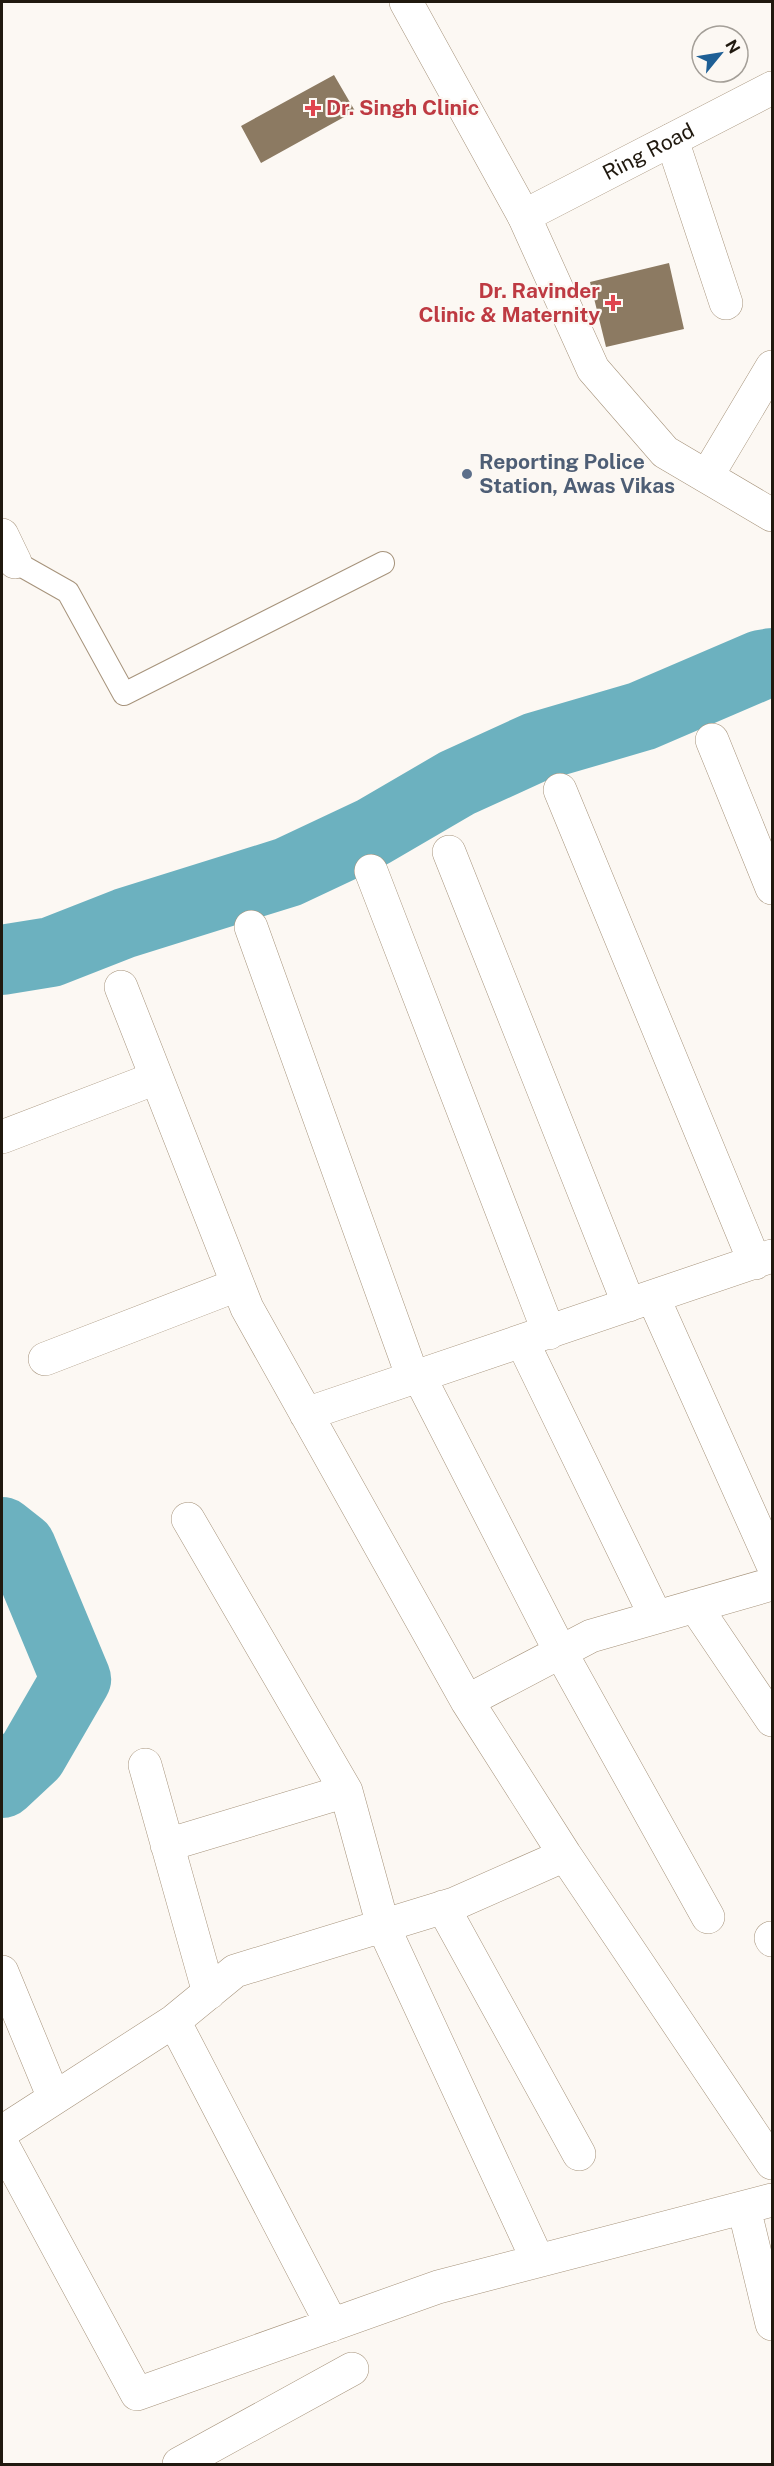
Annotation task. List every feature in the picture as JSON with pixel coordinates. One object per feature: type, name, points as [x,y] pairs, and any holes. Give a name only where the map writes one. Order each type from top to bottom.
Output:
[{"type":"street","points":[[406,2],[524,216],[593,369],[665,452],[772,515]]},
{"type":"street","name":"Ring Road","points":[[524,216],[772,88]]},
{"type":"street","points":[[672,140],[726,303]]},
{"type":"street","points":[[706,477],[772,367]]},
{"type":"street","points":[[712,740],[772,888]]},
{"type":"street","points":[[306,1414],[764,1260],[560,790]]},
{"type":"street","points":[[449,852],[641,1301],[772,1563]]},
{"type":"street","points":[[371,871],[535,1337],[656,1617]]},
{"type":"street","points":[[251,927],[416,1377],[560,1651],[708,1917]]},
{"type":"street","points":[[121,987],[247,1308],[467,1701],[565,1855],[772,2163]]},
{"type":"street","points":[[2,1135],[2,1137],[156,1077]]},
{"type":"street","points":[[45,1359],[237,1285]]},
{"type":"street","points":[[188,1519],[346,1791],[383,1926],[538,2261]]},
{"type":"street","points":[[467,1701],[591,1636],[772,1584]]},
{"type":"street","points":[[695,1606],[772,1720]]},
{"type":"street","points":[[145,1765],[209,1993]]},
{"type":"street","points":[[167,1845],[346,1791]]},
{"type":"street","points":[[2,2132],[174,2021],[235,1971],[443,1907],[565,1855]]},
{"type":"street","points":[[443,1907],[579,2154]]},
{"type":"street","points":[[2,1972],[54,2098]]},
{"type":"street","points":[[174,2021],[332,2325]]},
{"type":"street","points":[[2,2144],[137,2394],[438,2287],[758,2204],[772,2324]]},
{"type":"street","points":[[179,2464],[352,2369]]},
{"type":"lane","points":[[8,548],[68,592],[124,694],[383,563]]},
{"type":"building","points":[[334,75],[355,111],[261,163],[241,126]]},
{"type":"building","points":[[669,263],[684,329],[606,347],[590,282]]},
{"type":"waterway","points":[[2,960],[51,952],[125,923],[288,872],[373,832],[457,783],[536,747],[642,716],[761,665],[772,663]]},
{"type":"waterway","points":[[2,1532],[21,1547],[76,1679],[32,1755],[2,1783]]},
{"type":"place","name":"Dr. Singh Clinic","points":[[313,108]]},
{"type":"place","name":"Dr. Ravinder Clinic & Maternity","points":[[613,303]]},
{"type":"place","name":"Reporting Police Station, Awas Vikas","points":[[467,474]]}]
